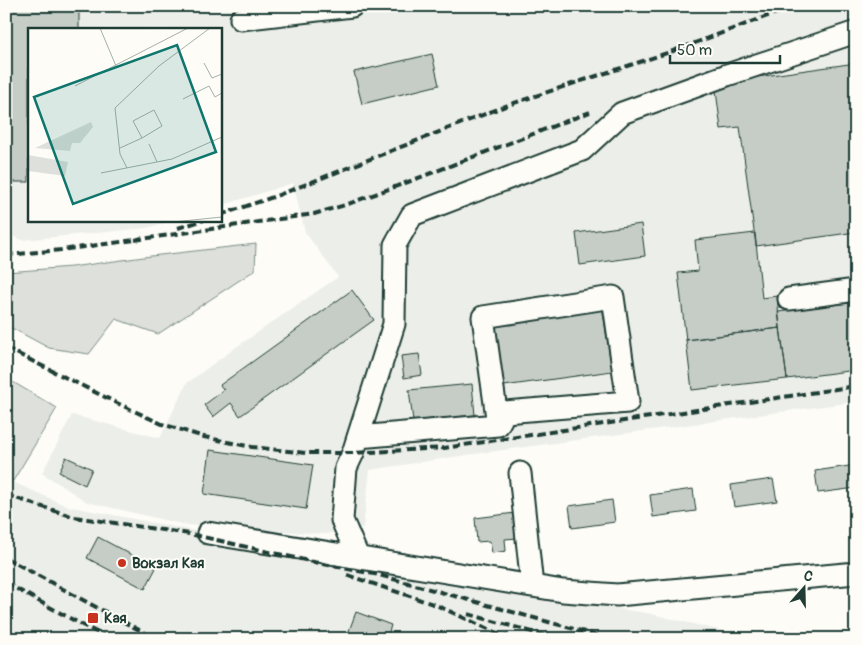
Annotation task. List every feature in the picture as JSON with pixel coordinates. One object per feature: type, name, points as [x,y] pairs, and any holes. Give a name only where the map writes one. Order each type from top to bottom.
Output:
[{"type":"street","points":[[241,19],[352,6]]},
{"type":"street","points":[[358,557],[342,520],[346,468],[353,453],[394,324],[394,245],[412,215],[582,150],[622,113],[727,75],[856,32]]},
{"type":"street","points":[[789,299],[856,290]]},
{"type":"street","points":[[613,297],[628,402],[506,412],[498,425],[483,317],[613,297]]},
{"type":"street","points":[[358,437],[498,425]]},
{"type":"street","points":[[520,473],[532,586]]},
{"type":"street","points":[[208,533],[563,591],[617,595],[856,573]]},
{"type":"shaded area","points":[[6,6],[856,6],[856,416],[853,402],[370,470],[363,528],[325,534],[186,525],[87,502],[42,473],[72,415],[160,438],[187,383],[338,277],[305,232],[293,183],[221,206],[221,28],[28,28],[28,221],[171,221],[147,228],[22,240],[6,233]]},
{"type":"shaded area","points":[[256,244],[255,270],[158,334],[116,319],[89,354],[49,348],[6,325],[6,272],[71,267]]},
{"type":"shaded area","points":[[6,378],[57,408],[13,481],[6,479]]},
{"type":"shaded area","points":[[6,479],[67,506],[434,582],[647,613],[756,639],[6,639]]},
{"type":"building","points":[[6,6],[79,6],[79,28],[28,28],[28,182],[6,182]]},
{"type":"building","points":[[432,54],[439,85],[362,104],[354,72]]},
{"type":"building","points":[[856,63],[856,232],[756,246],[740,127],[721,129],[715,83]]},
{"type":"building","points":[[641,224],[645,256],[580,265],[576,233]]},
{"type":"building","points":[[755,233],[762,298],[777,296],[780,328],[686,340],[678,273],[698,271],[695,240]]},
{"type":"building","points":[[352,290],[374,320],[240,416],[231,403],[213,417],[204,405],[224,390],[220,385]]},
{"type":"building","points":[[856,302],[856,370],[787,379],[778,312]]},
{"type":"building","points":[[602,305],[612,371],[504,386],[494,320]]},
{"type":"building","points":[[780,328],[787,379],[692,390],[686,340]]},
{"type":"building","points":[[419,354],[422,375],[404,378],[401,356]]},
{"type":"building","points":[[472,384],[475,415],[413,421],[409,390]]},
{"type":"building","points":[[210,450],[313,465],[306,509],[204,494]]},
{"type":"building","points":[[66,457],[92,469],[85,485],[59,472]]},
{"type":"building","points":[[856,465],[856,488],[818,493],[815,471]]},
{"type":"building","points":[[773,479],[777,501],[734,507],[731,485]]},
{"type":"building","points":[[693,489],[696,511],[653,517],[650,495]]},
{"type":"building","points":[[612,500],[615,522],[572,528],[569,506]]},
{"type":"building","points":[[515,513],[518,538],[505,539],[506,551],[492,553],[490,541],[477,542],[475,518]]},
{"type":"building","name":"Вокзал Кая","points":[[98,537],[156,568],[145,589],[87,558]]},
{"type":"building","points":[[356,612],[391,625],[387,639],[346,639]]},
{"type":"railway","points":[[221,215],[276,196],[508,105],[673,51],[795,6]]},
{"type":"railway","points":[[135,240],[314,214],[408,182],[590,112]]},
{"type":"railway","points":[[178,228],[201,221]]},
{"type":"railway","points":[[6,255],[61,250],[142,238]]},
{"type":"railway","points":[[6,348],[162,424],[204,437],[252,447],[306,453],[353,453],[444,448],[856,386]]},
{"type":"railway","points":[[6,495],[74,517],[190,534],[379,575],[610,639]]},
{"type":"railway","points":[[6,558],[156,639]]},
{"type":"railway","points":[[347,575],[436,605],[510,639]]},
{"type":"railway","points":[[6,583],[111,639]]},
{"type":"railway","points":[[468,614],[558,639]]},
{"type":"place","name":"Вокзал Кая","points":[[122,563]]},
{"type":"place","name":"Кая","points":[[93,618]]}]
